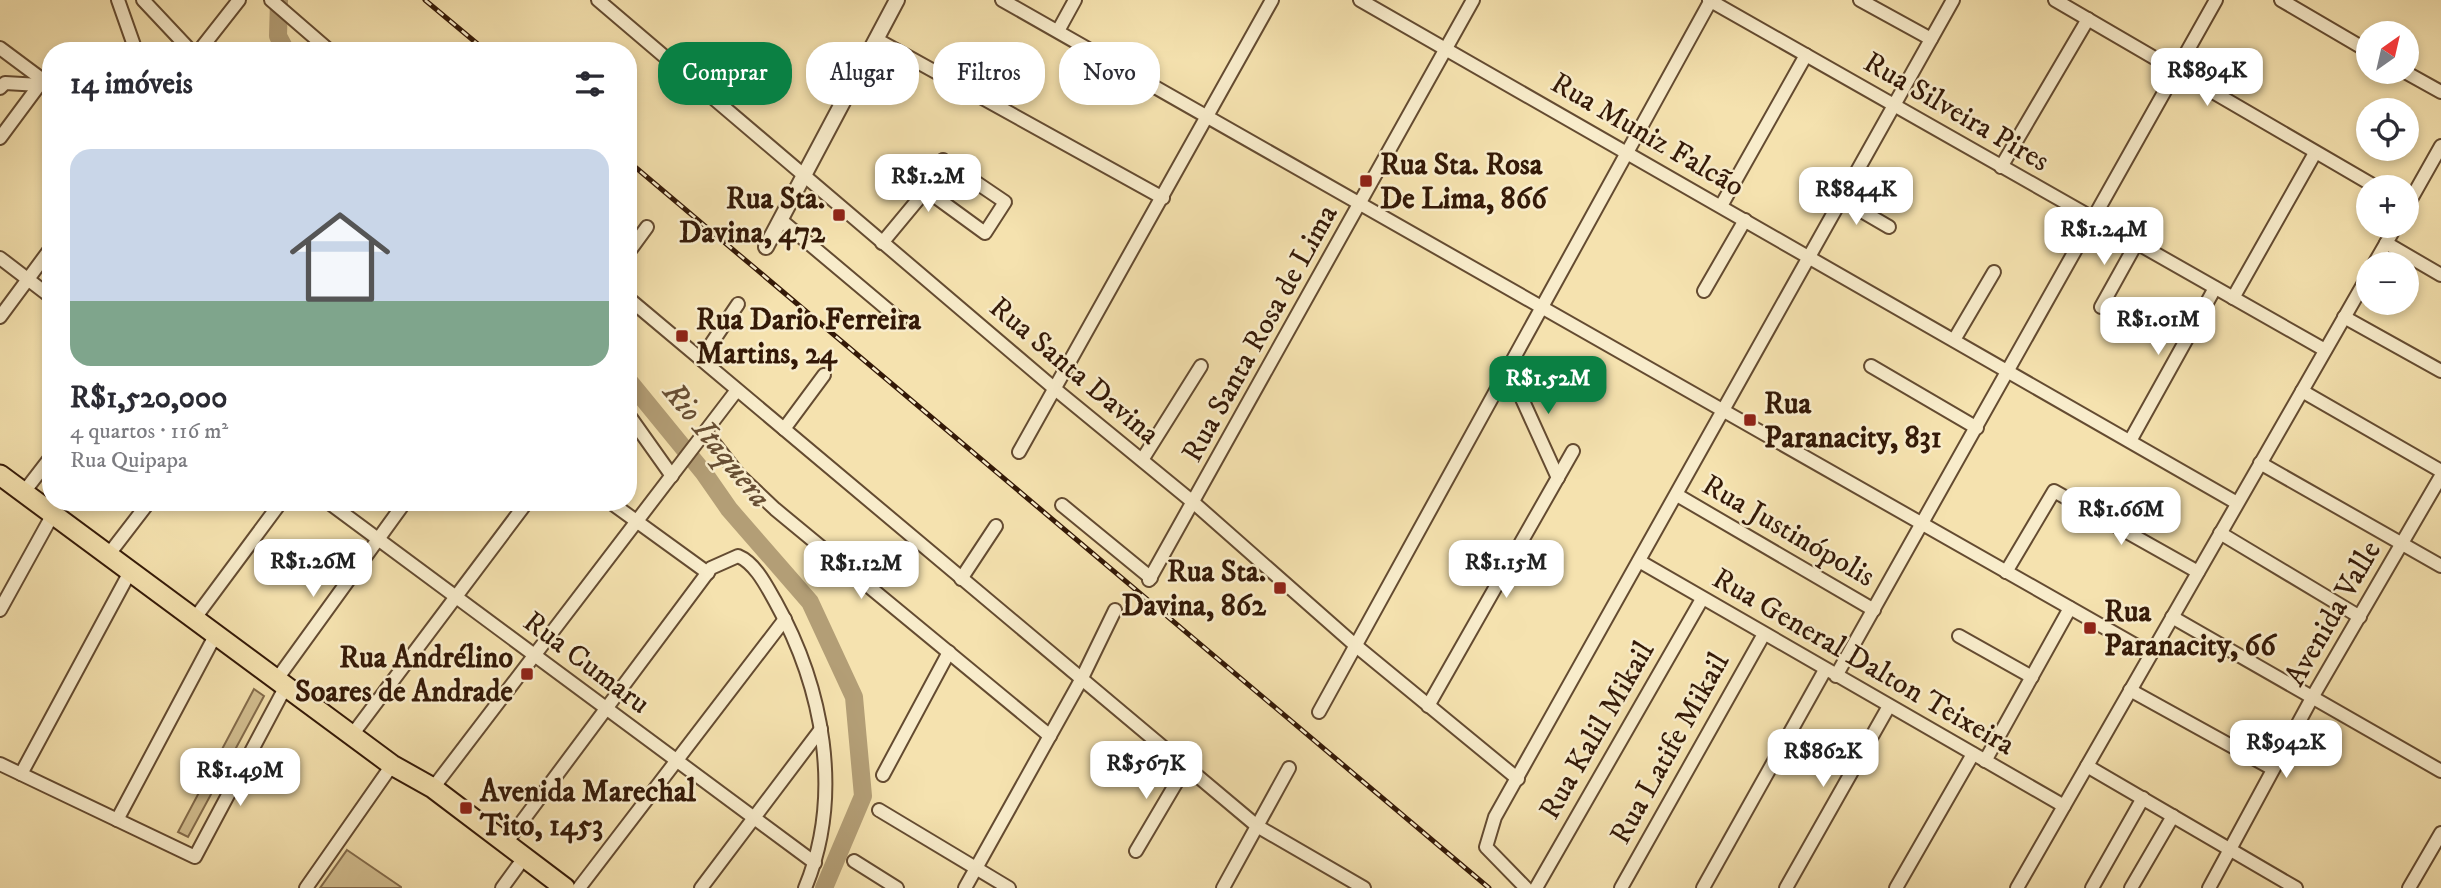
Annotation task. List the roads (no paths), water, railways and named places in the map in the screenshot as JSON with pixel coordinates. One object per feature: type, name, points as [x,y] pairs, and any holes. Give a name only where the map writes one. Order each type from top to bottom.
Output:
[{"type":"main road","points":[[0,475],[42,505]]},
{"type":"main road","points":[[50,511],[422,787],[433,788],[506,843],[554,884]]},
{"type":"main road","points":[[392,765],[426,797],[518,866],[535,868],[554,884]]},
{"type":"street","points":[[143,0],[183,42]]},
{"type":"street","points":[[271,0],[320,42]]},
{"type":"street","name":"Rua Santa Davina","points":[[598,0],[1055,389],[1195,503],[1427,706],[1518,779]]},
{"type":"street","points":[[766,247],[897,0]]},
{"type":"street","points":[[1002,0],[1543,305],[2151,654]]},
{"type":"street","points":[[1058,31],[1075,0]]},
{"type":"street","points":[[1019,452],[1272,0]]},
{"type":"street","name":"Rua Muniz Falcão","points":[[1360,0],[2237,503]]},
{"type":"street","name":"Rua Santa Rosa de Lima","points":[[1062,505],[1150,579],[1195,503],[1473,0]]},
{"type":"street","points":[[1318,712],[1710,0]]},
{"type":"street","name":"Rua Silveira Pires","points":[[1710,0],[2325,350]]},
{"type":"street","points":[[1860,0],[1931,39]]},
{"type":"street","points":[[1527,888],[1486,847],[1490,829],[1953,0]]},
{"type":"street","points":[[2055,0],[2356,176]]},
{"type":"street","points":[[1703,888],[1831,673],[1874,610],[1924,524],[2216,0]]},
{"type":"street","points":[[2281,0],[2356,44]]},
{"type":"street","points":[[120,1],[133,42]]},
{"type":"street","points":[[206,42],[235,2]]},
{"type":"street","points":[[2001,167],[2088,19]]},
{"type":"street","points":[[876,39],[1163,198]]},
{"type":"street","points":[[0,48],[42,81]]},
{"type":"street","points":[[1721,206],[1806,55]]},
{"type":"street","points":[[2419,80],[2441,92]]},
{"type":"street","points":[[0,88],[5,83],[42,83]]},
{"type":"street","points":[[0,138],[42,87]]},
{"type":"street","points":[[2419,185],[2441,146]]},
{"type":"street","points":[[2233,298],[2315,153]]},
{"type":"street","points":[[882,243],[926,190],[941,162],[947,160],[1004,198],[988,232],[983,232],[926,190]]},
{"type":"street","points":[[2429,167],[2441,174]]},
{"type":"street","points":[[1841,199],[1889,227]]},
{"type":"street","points":[[781,220],[900,320]]},
{"type":"street","points":[[1704,290],[1745,220]]},
{"type":"street","points":[[637,241],[647,227]]},
{"type":"street","points":[[2381,252],[2389,238]]},
{"type":"street","points":[[2386,243],[2441,275]]},
{"type":"street","points":[[2101,307],[2136,244]]},
{"type":"street","points":[[0,258],[42,290]]},
{"type":"street","points":[[0,317],[42,260]]},
{"type":"street","points":[[1954,340],[1994,272]]},
{"type":"street","points":[[2130,442],[2215,288]]},
{"type":"street","points":[[2017,888],[2356,296]]},
{"type":"street","points":[[701,359],[738,304]]},
{"type":"street","points":[[637,306],[1257,826],[1348,884],[1364,888]]},
{"type":"street","points":[[2344,317],[2441,371]]},
{"type":"street","points":[[1142,460],[1201,366]]},
{"type":"street","points":[[1871,366],[1977,428]]},
{"type":"street","points":[[1508,368],[1558,478]]},
{"type":"street","points":[[784,429],[824,375]]},
{"type":"street","points":[[433,788],[737,390]]},
{"type":"street","points":[[2302,391],[2441,471]]},
{"type":"street","points":[[637,425],[675,472]]},
{"type":"street","points":[[703,436],[760,495],[1050,736]]},
{"type":"street","points":[[1427,706],[1573,451]]},
{"type":"street","points":[[2260,463],[2441,566]]},
{"type":"street","points":[[24,492],[42,469]]},
{"type":"street","name":"Avenida Valle","points":[[2209,888],[2313,696],[2441,476]]},
{"type":"street","points":[[2006,572],[2052,491],[2197,572]]},
{"type":"street","name":"Rua Justinópolis","points":[[1677,495],[1874,610]]},
{"type":"street","points":[[109,554],[142,511]]},
{"type":"street","points":[[195,618],[274,511]]},
{"type":"street","name":"Rua Cumaru","points":[[340,511],[815,863]]},
{"type":"street","points":[[0,764],[195,857],[281,683],[398,511]]},
{"type":"street","points":[[352,735],[520,511]]},
{"type":"street","points":[[622,511],[708,573]]},
{"type":"street","points":[[0,610],[54,514]]},
{"type":"street","points":[[961,579],[996,526]]},
{"type":"street","points":[[2220,533],[2360,617]]},
{"type":"street","points":[[506,843],[708,573],[728,559],[738,556],[744,558],[766,586],[785,619],[808,675],[821,729],[825,798],[815,863],[805,888]]},
{"type":"street","name":"Rua General Dalton Teixeira","points":[[1639,561],[2064,806]]},
{"type":"street","points":[[21,774],[131,570]]},
{"type":"street","name":"Rua Kalil Mikail","points":[[1535,888],[1702,599]]},
{"type":"street","points":[[1985,761],[2070,608]]},
{"type":"street","points":[[965,888],[1081,680],[1115,610]]},
{"type":"street","points":[[2172,617],[2441,771]]},
{"type":"street","points":[[579,888],[785,619]]},
{"type":"street","points":[[117,820],[216,634]]},
{"type":"street","name":"Rua Latife Mikail","points":[[1620,888],[1763,634]]},
{"type":"street","points":[[1959,636],[2032,677]]},
{"type":"street","points":[[883,775],[949,652]]},
{"type":"street","points":[[2130,690],[2273,769]]},
{"type":"street","points":[[1786,888],[1889,706]]},
{"type":"street","points":[[701,888],[821,729]]},
{"type":"street","points":[[1896,888],[1973,754]]},
{"type":"street","points":[[306,888],[392,765]]},
{"type":"street","points":[[2087,766],[2296,888]]},
{"type":"street","points":[[1136,851],[1185,768]]},
{"type":"street","points":[[1223,888],[1289,768]]},
{"type":"street","points":[[2092,888],[2143,799]]},
{"type":"street","points":[[879,810],[1009,888]]},
{"type":"street","points":[[2131,888],[2173,816]]},
{"type":"street","points":[[2409,888],[2441,833]]},
{"type":"street","points":[[853,861],[897,888]]},
{"type":"street","points":[[502,888],[518,866]]},
{"type":"waterway","name":"Rio Itaquera","points":[[279,0],[278,36],[281,42]]},
{"type":"waterway","name":"Rio Itaquera","points":[[637,391],[704,473],[729,509],[810,602],[854,697],[863,796],[824,888]]},
{"type":"railway","points":[[425,0],[475,42]]},
{"type":"railway","points":[[637,169],[1489,888]]},
{"type":"place","name":"Rua Sta. Rosa De Lima, 866","points":[[1366,181]]},
{"type":"place","name":"Rua Sta. Davina, 472","points":[[839,215]]},
{"type":"place","name":"Rua Dario Ferreira Martins, 24","points":[[682,336]]},
{"type":"place","name":"Rua Paranacity, 831","points":[[1750,420]]},
{"type":"place","name":"Rua Sta. Davina, 862","points":[[1280,588]]},
{"type":"place","name":"Rua Paranacity, 66","points":[[2090,628]]},
{"type":"place","name":"Rua Andrélino Soares de Andrade","points":[[527,674]]},
{"type":"place","name":"Avenida Marechal Tito, 1453","points":[[466,808]]}]
